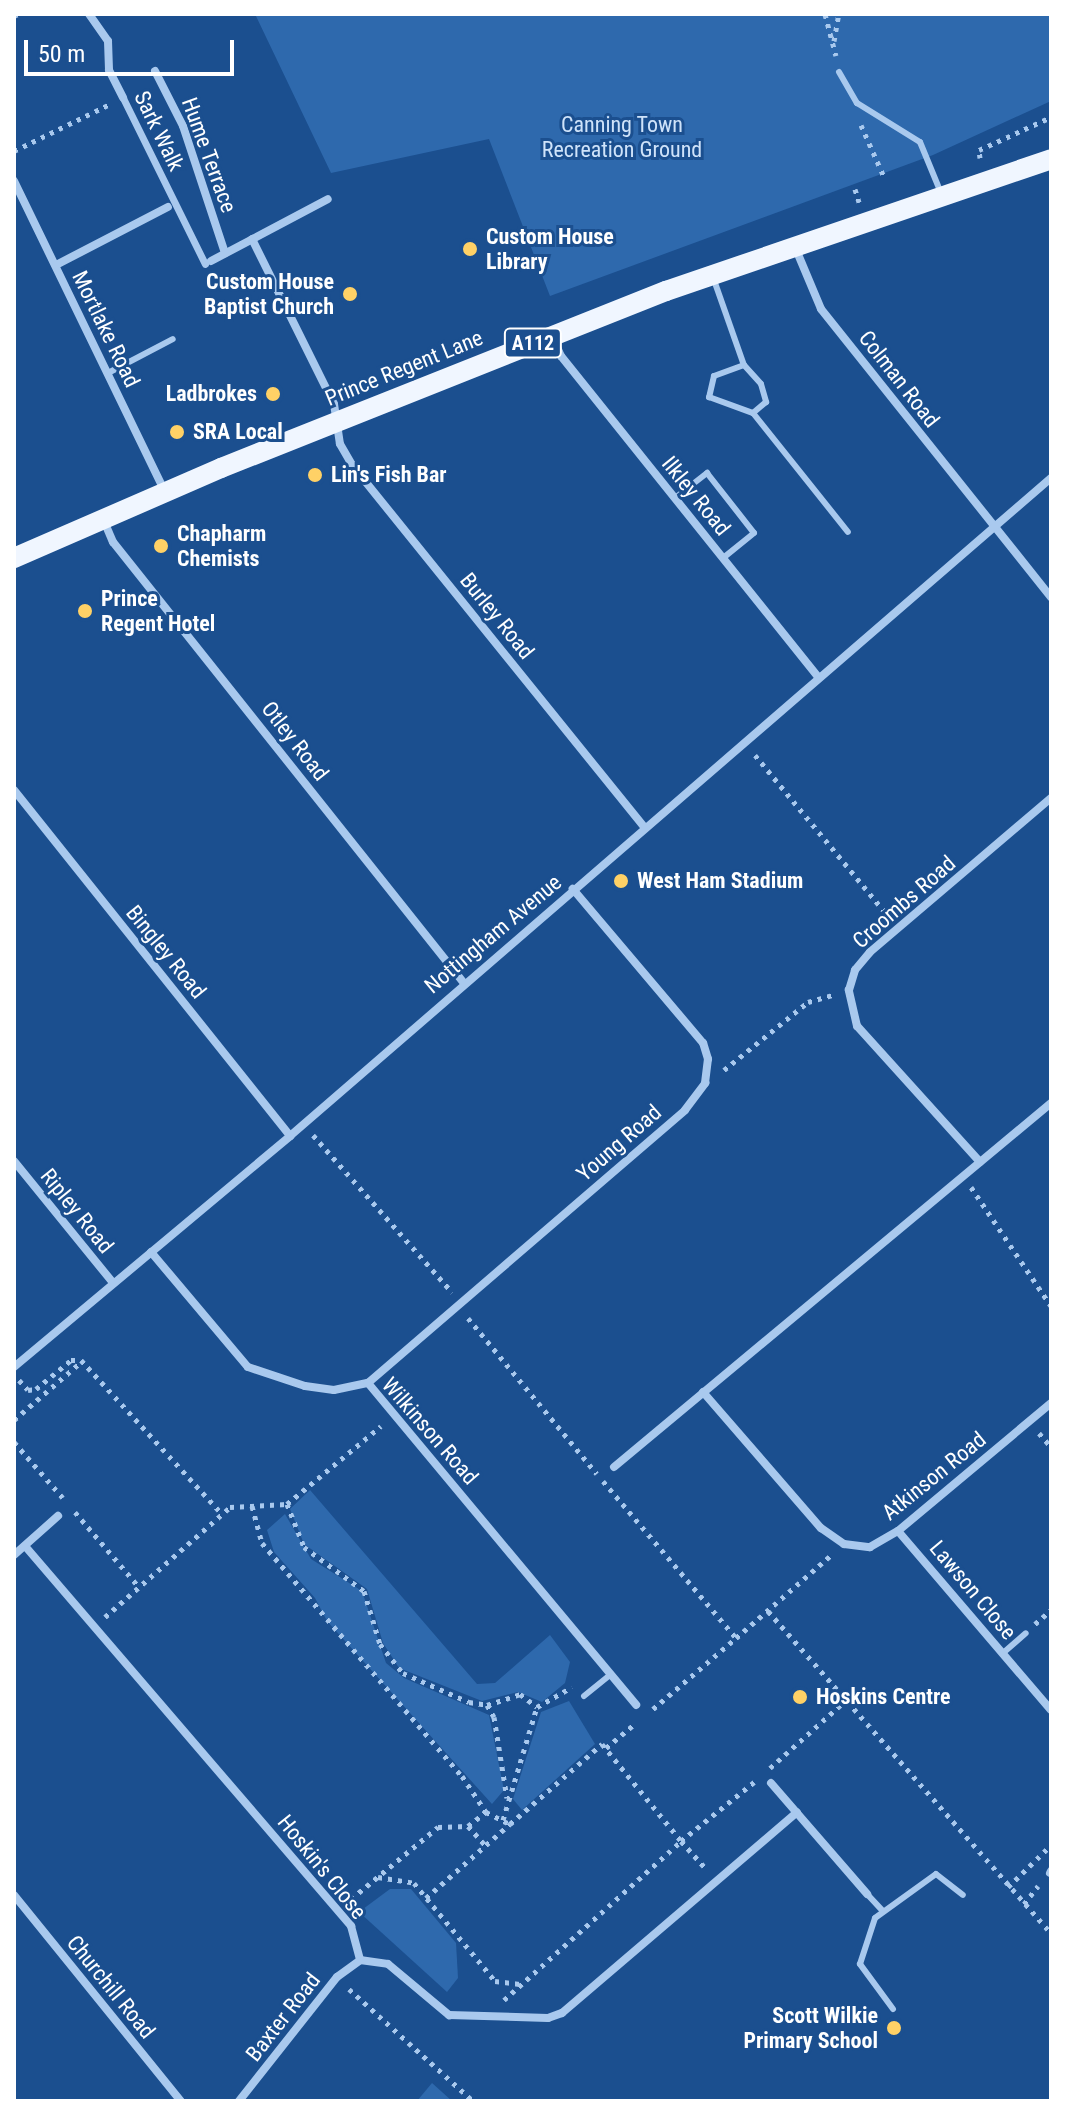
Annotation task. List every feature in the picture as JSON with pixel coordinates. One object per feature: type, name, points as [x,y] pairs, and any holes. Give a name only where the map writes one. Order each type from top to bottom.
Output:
[{"type":"main road","name":"Prince Regent Lane","points":[[15,553],[103,520],[337,421],[712,274],[1050,163]]},
{"type":"street","name":"Sark Walk","points":[[89,14],[108,41],[109,70],[208,262]]},
{"type":"street","name":"Hume Terrace","points":[[155,71],[183,126],[225,253]]},
{"type":"street","name":"Mortlake Road","points":[[14,181],[165,493]]},
{"type":"street","points":[[208,262],[328,199]]},
{"type":"street","name":"Sark Walk","points":[[56,265],[168,207]]},
{"type":"street","name":"Burley Road","points":[[252,239],[334,404],[340,444],[352,465],[643,826]]},
{"type":"street","name":"Colman Road","points":[[795,246],[821,309],[1051,597]]},
{"type":"street","name":"Ilkley Road","points":[[552,335],[561,356],[817,676]]},
{"type":"street","points":[[992,524],[1051,478]]},
{"type":"street","name":"Otley Road","points":[[103,520],[113,542],[463,982]]},
{"type":"street","name":"Nottingham Avenue","points":[[14,1367],[304,1124],[463,982],[745,742],[992,524]]},
{"type":"street","name":"Bingley Road","points":[[14,790],[290,1136]]},
{"type":"street","name":"Croombs Road","points":[[849,990],[855,970],[898,928],[1051,798]]},
{"type":"street","points":[[573,889],[703,1043],[708,1059],[705,1083]]},
{"type":"street","points":[[849,990],[857,1026],[980,1162]]},
{"type":"street","name":"Young Road","points":[[368,1383],[685,1110],[705,1083]]},
{"type":"street","points":[[614,1467],[1051,1103]]},
{"type":"street","name":"Ripley Road","points":[[14,1161],[113,1283]]},
{"type":"street","name":"Wilkinson Road","points":[[151,1252],[248,1367],[305,1386],[334,1390],[368,1383],[636,1705]]},
{"type":"street","points":[[703,1392],[821,1528],[844,1544]]},
{"type":"street","name":"Atkinson Road","points":[[844,1544],[870,1547],[898,1531],[1051,1403]]},
{"type":"street","points":[[14,1555],[58,1516]]},
{"type":"street","name":"Lawson Close","points":[[898,1531],[1051,1710]]},
{"type":"street","name":"Hoskin's Close","points":[[25,1546],[351,1926],[360,1960]]},
{"type":"street","points":[[771,1783],[867,1894]]},
{"type":"street","points":[[360,1960],[388,1964],[449,2015],[533,2021],[562,2013],[797,1812]]},
{"type":"street","name":"Churchill Road","points":[[14,1895],[181,2101]]},
{"type":"street","name":"Baxter Road","points":[[239,2101],[337,1977],[360,1960]]},
{"type":"lane","points":[[839,72],[857,103],[920,142],[943,196]]},
{"type":"lane","points":[[712,274],[744,365],[761,384],[766,402],[753,413]]},
{"type":"lane","points":[[108,373],[173,339]]},
{"type":"lane","points":[[744,365],[714,376],[709,397],[753,413],[848,532]]},
{"type":"lane","points":[[675,498],[707,473],[754,533],[723,558]]},
{"type":"lane","points":[[1003,1653],[1026,1633]]},
{"type":"lane","points":[[581,1698],[610,1675]]},
{"type":"lane","points":[[893,2009],[860,1964],[864,1940],[882,1910],[936,1874],[963,1895]]},
{"type":"lane","points":[[867,1894],[882,1910]]},
{"type":"path","points":[[834,41],[839,14]]},
{"type":"path","points":[[14,151],[123,98]]},
{"type":"path","points":[[979,150],[1051,117]]},
{"type":"path","points":[[745,742],[898,928]]},
{"type":"path","points":[[705,1083],[808,1002],[849,990]]},
{"type":"path","points":[[304,1124],[460,1302]]},
{"type":"path","points":[[963,1176],[1051,1306]]},
{"type":"path","points":[[14,1374],[28,1390],[36,1389],[71,1360],[82,1361],[222,1514]]},
{"type":"path","points":[[14,1420],[82,1361]]},
{"type":"path","points":[[95,1626],[230,1507],[287,1504],[395,1415]]},
{"type":"path","points":[[287,1504],[304,1547],[364,1591],[390,1662],[403,1673],[487,1705],[494,1717],[508,1799]]},
{"type":"path","points":[[252,1506],[262,1543],[462,1776],[486,1812],[510,1824]]},
{"type":"path","points":[[844,1544],[768,1611],[1051,1933]]},
{"type":"path","points":[[606,1748],[736,1638]]},
{"type":"path","points":[[503,1820],[537,1707],[571,1687],[581,1698]]},
{"type":"path","points":[[487,1705],[520,1694],[537,1707]]},
{"type":"path","points":[[483,2019],[681,1841],[846,1700]]},
{"type":"path","points":[[426,1898],[602,1744],[716,1881]]},
{"type":"path","points":[[338,1910],[438,1827],[468,1826],[486,1812]]},
{"type":"path","points":[[468,1826],[486,1846]]},
{"type":"path","points":[[1008,1887],[1051,1845]]},
{"type":"path","points":[[378,1877],[414,1883],[495,1981],[521,1985]]},
{"type":"path","points":[[337,1977],[473,2101]]},
{"type":"green space","name":"Canning Town Recreation Ground","points":[[255,14],[1051,14],[1051,101],[933,155],[550,296],[489,139],[331,173]]},
{"type":"green space","points":[[310,1490],[477,1684],[495,1683],[550,1635],[570,1662],[565,1683],[542,1702],[518,1692],[482,1701],[399,1668],[383,1643],[367,1589],[304,1544],[290,1509]]},
{"type":"green space","points":[[285,1514],[311,1559],[362,1591],[386,1663],[404,1678],[489,1715],[504,1790],[492,1804],[327,1621],[315,1598],[274,1552],[267,1530]]},
{"type":"green space","points":[[569,1701],[595,1744],[522,1810],[513,1799],[541,1712]]},
{"type":"green space","points":[[390,1889],[411,1889],[456,1943],[458,1978],[447,1992],[359,1912]]},
{"type":"green space","points":[[432,2083],[452,2101],[417,2101]]},
{"type":"place","name":"Custom House Library","points":[[470,249]]},
{"type":"place","name":"Custom House Baptist Church","points":[[350,294]]},
{"type":"place","name":"Ladbrokes","points":[[273,394]]},
{"type":"place","name":"SRA Local","points":[[177,432]]},
{"type":"place","name":"Lin's Fish Bar","points":[[315,475]]},
{"type":"place","name":"Chapharm Chemists","points":[[161,546]]},
{"type":"place","name":"Prince Regent Hotel","points":[[85,611]]},
{"type":"place","name":"West Ham Stadium","points":[[621,881]]},
{"type":"place","name":"Hoskins Centre","points":[[800,1697]]},
{"type":"place","name":"Scott Wilkie Primary School","points":[[894,2028]]}]
